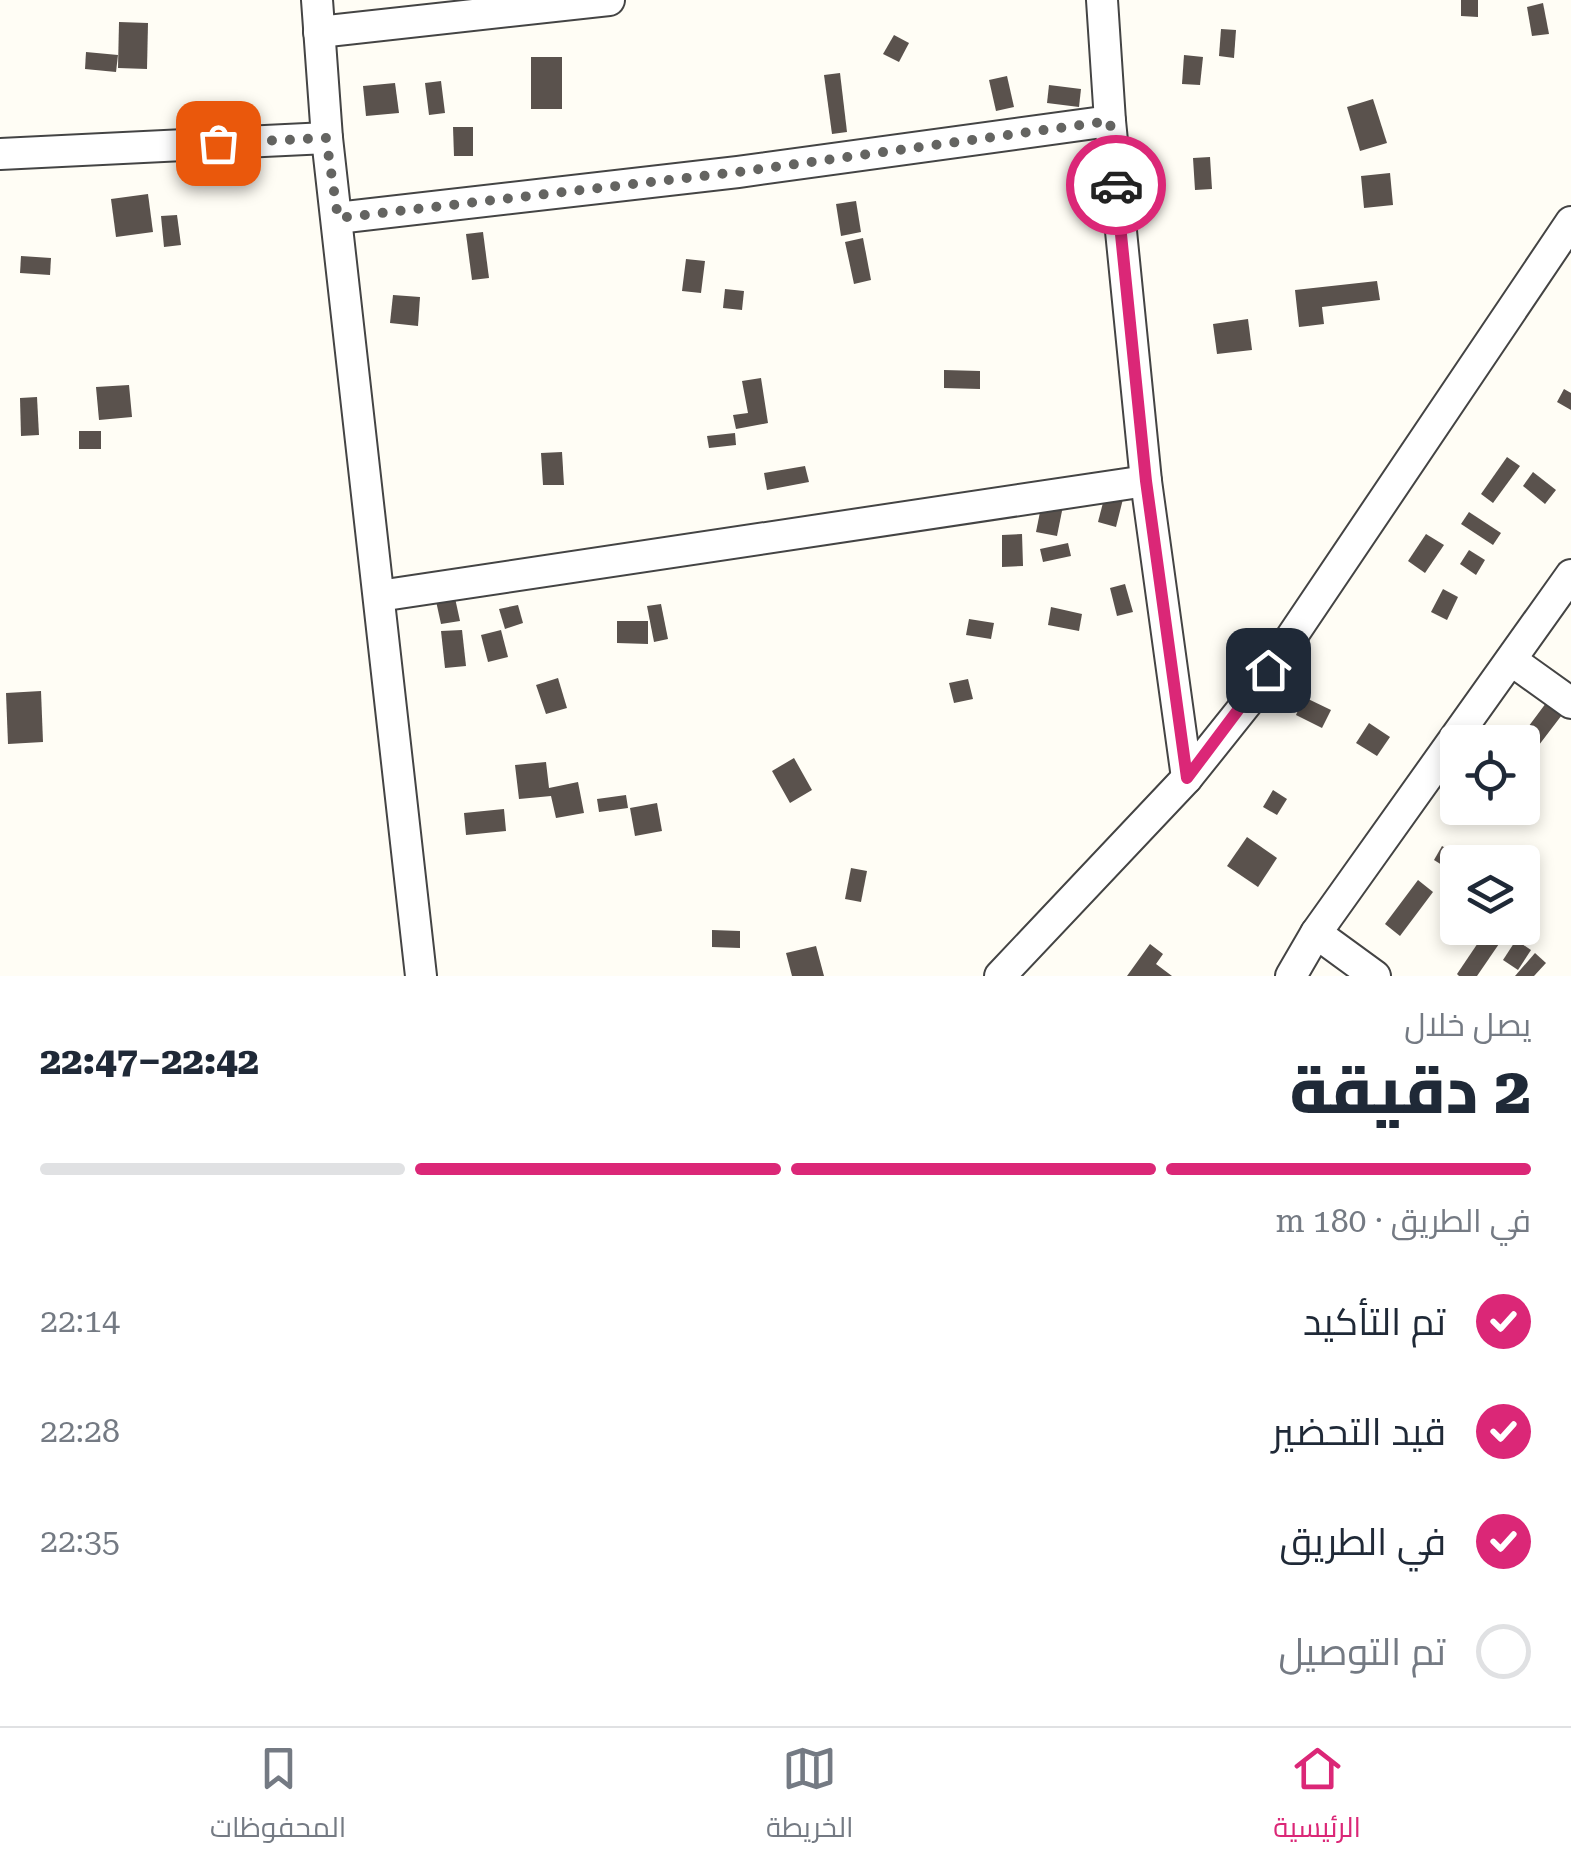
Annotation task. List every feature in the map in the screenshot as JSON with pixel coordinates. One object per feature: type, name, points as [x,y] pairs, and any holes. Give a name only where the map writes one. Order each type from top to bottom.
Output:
[{"type":"street","points":[[317,0],[326,138],[421,976]]},
{"type":"street","points":[[319,32],[609,0]]},
{"type":"street","points":[[1102,0],[1110,121],[1146,481],[1187,778]]},
{"type":"street","points":[[338,218],[738,172],[1110,121]]},
{"type":"street","points":[[0,154],[326,138]]},
{"type":"street","points":[[1000,976],[1187,778],[1247,702],[1571,222]]},
{"type":"street","points":[[380,596],[1146,481]]},
{"type":"street","points":[[1291,976],[1316,933],[1571,575]]},
{"type":"street","points":[[1511,660],[1571,703]]},
{"type":"street","points":[[1316,933],[1375,976]]},
{"type":"building","points":[[1461,0],[1478,0],[1478,17],[1461,16]]},
{"type":"building","points":[[1543,3],[1549,34],[1532,36],[1527,7]]},
{"type":"building","points":[[119,22],[148,23],[147,69],[118,68]]},
{"type":"building","points":[[1221,29],[1236,30],[1234,58],[1219,56]]},
{"type":"building","points":[[894,35],[909,43],[899,62],[883,54]]},
{"type":"building","points":[[86,52],[118,55],[116,72],[85,69]]},
{"type":"building","points":[[1184,55],[1203,57],[1200,85],[1182,84]]},
{"type":"building","points":[[531,57],[562,57],[562,109],[531,109]]},
{"type":"building","points":[[840,73],[847,132],[832,134],[824,75]]},
{"type":"building","points":[[1007,76],[1014,107],[996,111],[989,80]]},
{"type":"building","points":[[441,81],[445,113],[429,115],[425,83]]},
{"type":"building","points":[[395,83],[399,113],[366,116],[363,86]]},
{"type":"building","points":[[1049,85],[1081,89],[1079,107],[1047,103]]},
{"type":"building","points":[[1373,99],[1387,143],[1360,151],[1347,107]]},
{"type":"building","points":[[453,127],[473,127],[473,156],[454,156]]},
{"type":"building","points":[[1210,157],[1212,189],[1195,190],[1193,158]]},
{"type":"building","points":[[1390,173],[1393,205],[1364,208],[1361,176]]},
{"type":"building","points":[[148,194],[153,232],[116,237],[111,199]]},
{"type":"building","points":[[856,201],[861,232],[841,236],[836,204]]},
{"type":"building","points":[[177,215],[181,245],[164,247],[161,216]]},
{"type":"building","points":[[483,232],[489,278],[472,280],[466,234]]},
{"type":"building","points":[[863,238],[871,280],[854,284],[845,242]]},
{"type":"building","points":[[21,256],[51,258],[50,275],[20,273]]},
{"type":"building","points":[[686,259],[705,261],[701,293],[682,291]]},
{"type":"building","points":[[1377,281],[1380,300],[1322,307],[1324,324],[1299,327],[1295,290]]},
{"type":"building","points":[[725,289],[744,291],[742,310],[723,308]]},
{"type":"building","points":[[393,295],[420,297],[418,326],[390,323]]},
{"type":"building","points":[[1248,319],[1252,350],[1217,354],[1213,324]]},
{"type":"building","points":[[944,370],[980,371],[980,389],[944,388]]},
{"type":"building","points":[[761,378],[768,423],[736,429],[733,415],[748,413],[742,381]]},
{"type":"building","points":[[129,385],[132,417],[99,420],[96,387]]},
{"type":"building","points":[[1564,389],[1571,393],[1571,410],[1557,402]]},
{"type":"building","points":[[37,397],[39,435],[21,436],[20,398]]},
{"type":"building","points":[[79,431],[101,431],[101,449],[79,449]]},
{"type":"building","points":[[735,433],[736,445],[709,448],[707,436]]},
{"type":"building","points":[[562,452],[564,485],[543,485],[541,453]]},
{"type":"building","points":[[1507,457],[1520,466],[1493,503],[1481,494]]},
{"type":"building","points":[[805,466],[809,482],[767,490],[764,473]]},
{"type":"building","points":[[1533,472],[1556,490],[1545,504],[1523,486]]},
{"type":"building","points":[[1105,495],[1123,499],[1116,527],[1098,522]]},
{"type":"building","points":[[1042,502],[1063,506],[1057,536],[1036,532]]},
{"type":"building","points":[[1469,512],[1501,533],[1493,545],[1461,524]]},
{"type":"building","points":[[1022,534],[1023,566],[1002,567],[1002,535]]},
{"type":"building","points":[[1426,534],[1444,545],[1425,573],[1408,561]]},
{"type":"building","points":[[1068,543],[1071,556],[1043,562],[1040,549]]},
{"type":"building","points":[[1469,550],[1485,560],[1476,575],[1460,564]]},
{"type":"building","points":[[1125,584],[1133,612],[1117,616],[1110,588]]},
{"type":"building","points":[[1443,589],[1458,597],[1447,620],[1431,612]]},
{"type":"building","points":[[455,598],[460,621],[441,624],[436,601]]},
{"type":"building","points":[[661,604],[668,639],[654,642],[647,606]]},
{"type":"building","points":[[518,605],[523,623],[505,629],[499,609]]},
{"type":"building","points":[[1051,607],[1082,614],[1079,631],[1048,625]]},
{"type":"building","points":[[969,619],[994,623],[991,639],[966,635]]},
{"type":"building","points":[[617,621],[648,621],[648,644],[617,643]]},
{"type":"building","points":[[462,630],[466,666],[445,668],[441,631]]},
{"type":"building","points":[[501,630],[508,657],[488,662],[481,635]]},
{"type":"building","points":[[558,678],[567,708],[546,714],[536,685]]},
{"type":"building","points":[[968,679],[973,699],[954,703],[949,683]]},
{"type":"building","points":[[41,691],[43,742],[8,744],[6,693]]},
{"type":"building","points":[[1552,695],[1568,707],[1540,744],[1540,725],[1530,725]]},
{"type":"building","points":[[1304,697],[1331,710],[1322,728],[1296,715]]},
{"type":"building","points":[[1369,723],[1390,737],[1377,756],[1356,743]]},
{"type":"building","points":[[794,758],[812,790],[790,803],[772,771]]},
{"type":"building","points":[[546,762],[549,788],[578,782],[584,813],[556,818],[551,796],[519,799],[515,765]]},
{"type":"building","points":[[1273,790],[1287,799],[1277,815],[1263,807]]},
{"type":"building","points":[[626,795],[628,808],[599,812],[597,799]]},
{"type":"building","points":[[657,803],[662,831],[635,836],[630,808]]},
{"type":"building","points":[[504,809],[506,831],[466,835],[464,813]]},
{"type":"building","points":[[1247,837],[1277,858],[1258,887],[1227,866]]},
{"type":"building","points":[[851,868],[867,871],[861,902],[845,899]]},
{"type":"building","points":[[1418,880],[1433,892],[1400,936],[1385,924]]},
{"type":"building","points":[[712,930],[740,931],[740,948],[712,947]]},
{"type":"building","points":[[1150,944],[1163,954],[1156,964],[1172,976],[1127,976]]},
{"type":"building","points":[[1477,945],[1498,945],[1477,976],[1457,974]]},
{"type":"building","points":[[1513,945],[1531,950],[1518,970],[1503,960]]},
{"type":"building","points":[[816,946],[824,976],[792,976],[786,953]]},
{"type":"building","points":[[1535,953],[1546,963],[1534,976],[1515,976]]},
{"type":"way so far","points":[[218,143],[326,138],[338,218],[738,172],[1110,121],[1116,185]]},
{"type":"route","points":[[1116,185],[1146,481],[1187,778],[1268,670]]}]
